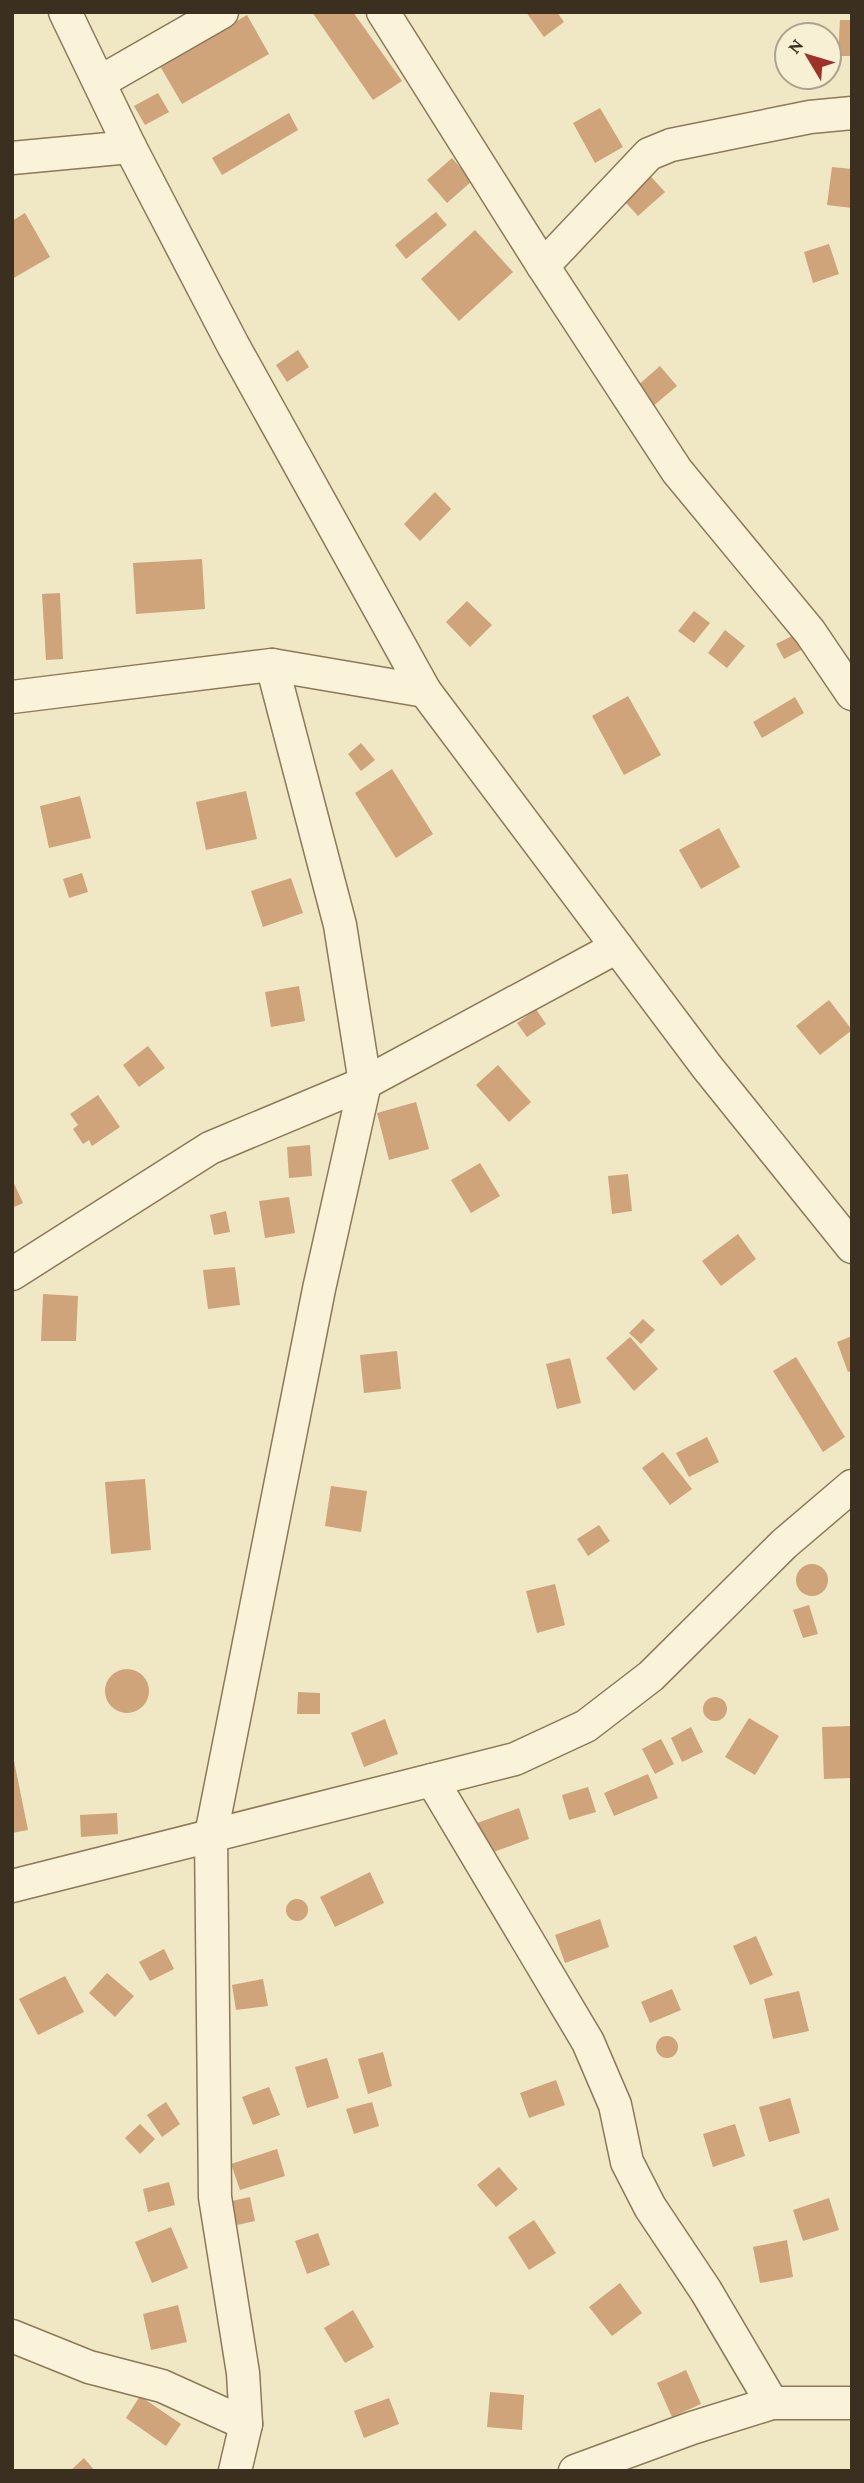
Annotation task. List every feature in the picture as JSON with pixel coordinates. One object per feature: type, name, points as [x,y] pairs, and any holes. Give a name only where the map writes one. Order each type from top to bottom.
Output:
[{"type":"street","points":[[65,12],[233,345],[425,691],[707,1067],[852,1247]]},
{"type":"street","points":[[100,82],[222,12]]},
{"type":"street","points":[[383,12],[543,266],[677,471],[810,632],[852,694]]},
{"type":"street","points":[[543,266],[649,154],[671,145],[810,117],[852,113]]},
{"type":"street","points":[[12,158],[131,147]]},
{"type":"street","points":[[12,697],[272,666],[425,691]]},
{"type":"street","points":[[235,2471],[246,2424],[243,2373],[215,2197],[211,1835],[319,1289],[365,1083],[340,925],[272,666]]},
{"type":"street","points":[[12,1275],[210,1148],[365,1083],[617,947]]},
{"type":"street","points":[[12,1885],[515,1759],[586,1726],[651,1676],[784,1544],[852,1486]]},
{"type":"street","points":[[432,1780],[588,2042],[615,2105],[627,2162],[650,2207],[706,2291],[772,2403]]},
{"type":"street","points":[[12,2336],[89,2367],[162,2386],[246,2424]]},
{"type":"street","points":[[575,2471],[692,2428],[772,2403],[852,2403]]},
{"type":"building","points":[[312,12],[353,12],[402,81],[373,100]]},
{"type":"building","points":[[526,12],[557,12],[564,22],[544,37]]},
{"type":"building","points":[[247,15],[269,54],[182,104],[160,66]]},
{"type":"building","points":[[852,20],[852,56],[843,56],[843,21],[840,21]]},
{"type":"building","points":[[158,93],[169,112],[145,125],[134,106]]},
{"type":"building","points":[[600,108],[623,147],[595,163],[573,123]]},
{"type":"building","points":[[289,113],[298,130],[222,175],[212,158]]},
{"type":"building","points":[[452,158],[472,181],[447,203],[427,180]]},
{"type":"building","points":[[832,167],[852,169],[852,208],[827,205]]},
{"type":"building","points":[[644,169],[665,192],[638,216],[618,194]]},
{"type":"building","points":[[436,212],[447,225],[406,259],[395,245]]},
{"type":"building","points":[[25,213],[50,257],[12,279],[12,221]]},
{"type":"building","points":[[475,230],[513,272],[459,321],[421,279]]},
{"type":"building","points":[[829,244],[839,274],[813,283],[804,252]]},
{"type":"building","points":[[298,350],[309,367],[287,382],[276,365]]},
{"type":"building","points":[[660,366],[677,386],[652,407],[636,387]]},
{"type":"building","points":[[435,492],[451,509],[420,541],[404,524]]},
{"type":"building","points":[[202,559],[205,609],[136,614],[133,563]]},
{"type":"building","points":[[60,593],[63,659],[46,660],[42,594]]},
{"type":"building","points":[[467,601],[492,625],[470,647],[446,622]]},
{"type":"building","points":[[694,611],[710,623],[694,643],[678,631]]},
{"type":"building","points":[[725,630],[745,646],[727,668],[708,653]]},
{"type":"building","points":[[794,635],[801,650],[784,659],[776,644]]},
{"type":"building","points":[[628,696],[661,755],[624,775],[592,716]]},
{"type":"building","points":[[795,697],[804,713],[762,738],[753,722]]},
{"type":"building","points":[[361,743],[375,760],[361,771],[348,754]]},
{"type":"building","points":[[392,769],[433,834],[396,858],[355,793]]},
{"type":"building","points":[[246,791],[257,839],[206,850],[196,802]]},
{"type":"building","points":[[80,796],[91,838],[49,848],[40,806]]},
{"type":"building","points":[[719,828],[740,867],[701,889],[679,850]]},
{"type":"building","points":[[82,873],[88,892],[69,898],[63,879]]},
{"type":"building","points":[[291,878],[303,913],[263,927],[251,891]]},
{"type":"building","points":[[299,986],[305,1021],[271,1027],[265,992]]},
{"type":"building","points":[[829,1000],[852,1030],[820,1055],[796,1026]]},
{"type":"building","points":[[536,1009],[546,1024],[527,1037],[517,1023]]},
{"type":"building","points":[[148,1046],[165,1068],[139,1087],[123,1065]]},
{"type":"building","points":[[498,1065],[531,1102],[509,1122],[476,1085]]},
{"type":"building","points":[[98,1095],[120,1127],[92,1146],[89,1140],[83,1144],[73,1129],[78,1125],[70,1114]]},
{"type":"building","points":[[416,1102],[429,1149],[389,1160],[377,1113]]},
{"type":"building","points":[[310,1145],[312,1176],[289,1178],[287,1147]]},
{"type":"building","points":[[480,1163],[500,1196],[471,1213],[451,1180]]},
{"type":"building","points":[[628,1174],[632,1211],[612,1214],[608,1176]]},
{"type":"building","points":[[12,1179],[23,1203],[12,1208]]},
{"type":"building","points":[[289,1197],[295,1233],[265,1238],[259,1201]]},
{"type":"building","points":[[226,1211],[230,1232],[214,1235],[210,1215]]},
{"type":"building","points":[[738,1234],[756,1259],[721,1286],[702,1261]]},
{"type":"building","points":[[235,1267],[240,1305],[208,1309],[203,1270]]},
{"type":"building","points":[[43,1294],[78,1296],[76,1341],[41,1341]]},
{"type":"building","points":[[643,1319],[655,1330],[641,1344],[629,1333]]},
{"type":"building","points":[[852,1336],[852,1371],[848,1372],[837,1342]]},
{"type":"building","points":[[630,1337],[658,1369],[634,1391],[606,1358]]},
{"type":"building","points":[[397,1351],[401,1389],[364,1393],[360,1355]]},
{"type":"building","points":[[796,1357],[845,1437],[823,1452],[773,1371]]},
{"type":"building","points":[[570,1358],[581,1403],[557,1409],[546,1364]]},
{"type":"building","points":[[707,1437],[719,1462],[689,1477],[676,1453]]},
{"type":"building","points":[[663,1452],[692,1489],[670,1505],[642,1468]]},
{"type":"building","points":[[145,1479],[151,1550],[111,1554],[105,1482]]},
{"type":"building","points":[[331,1486],[367,1491],[361,1532],[325,1526]]},
{"type":"building","points":[[599,1525],[610,1541],[588,1556],[577,1539]]},
{"type":"building","points":[[812,1564],[823,1569],[828,1580],[823,1591],[812,1596],[801,1591],[796,1580],[801,1569]]},
{"type":"building","points":[[555,1584],[565,1625],[537,1633],[526,1591]]},
{"type":"building","points":[[809,1605],[818,1634],[803,1638],[793,1610]]},
{"type":"building","points":[[127,1669],[136,1670],[143,1675],[148,1682],[148,1700],[143,1707],[136,1712],[127,1713],[118,1712],[111,1707],[106,1700],[105,1691],[106,1682],[111,1675],[118,1670]]},
{"type":"building","points":[[298,1692],[320,1693],[320,1714],[297,1714]]},
{"type":"building","points":[[715,1697],[723,1701],[727,1709],[723,1717],[715,1721],[707,1717],[703,1709],[707,1701]]},
{"type":"building","points":[[749,1718],[779,1736],[755,1775],[725,1757]]},
{"type":"building","points":[[385,1719],[398,1754],[364,1767],[351,1733]]},
{"type":"building","points":[[852,1726],[852,1778],[824,1779],[822,1727]]},
{"type":"building","points":[[691,1727],[703,1752],[682,1762],[671,1738]]},
{"type":"building","points":[[661,1739],[674,1764],[655,1774],[642,1749]]},
{"type":"building","points":[[12,1751],[28,1830],[12,1833]]},
{"type":"building","points":[[648,1774],[658,1798],[614,1816],[604,1793]]},
{"type":"building","points":[[588,1787],[596,1812],[569,1820],[562,1795]]},
{"type":"building","points":[[519,1808],[529,1839],[488,1854],[477,1823]]},
{"type":"building","points":[[117,1813],[118,1834],[81,1837],[80,1815]]},
{"type":"building","points":[[370,1872],[384,1903],[335,1927],[320,1897]]},
{"type":"building","points":[[297,1899],[305,1902],[308,1910],[305,1918],[297,1921],[289,1918],[286,1910],[289,1902]]},
{"type":"building","points":[[600,1919],[609,1947],[565,1963],[555,1935]]},
{"type":"building","points":[[756,1936],[773,1975],[750,1985],[733,1946]]},
{"type":"building","points":[[164,1949],[174,1969],[150,1981],[139,1962]]},
{"type":"building","points":[[107,1973],[134,1996],[115,2017],[89,1993]]},
{"type":"building","points":[[65,1976],[84,2012],[38,2035],[19,1999]]},
{"type":"building","points":[[263,1979],[268,2006],[236,2010],[232,1985]]},
{"type":"building","points":[[672,1989],[681,2010],[650,2023],[641,2002]]},
{"type":"building","points":[[799,1991],[809,2031],[773,2039],[764,1999]]},
{"type":"building","points":[[667,2036],[675,2039],[678,2047],[675,2055],[667,2058],[659,2055],[656,2047],[659,2039]]},
{"type":"building","points":[[383,2052],[392,2086],[368,2094],[358,2059]]},
{"type":"building","points":[[327,2058],[339,2098],[307,2108],[295,2067]]},
{"type":"building","points":[[556,2080],[565,2105],[529,2118],[520,2093]]},
{"type":"building","points":[[269,2087],[280,2115],[253,2125],[242,2097]]},
{"type":"building","points":[[790,2098],[800,2133],[769,2142],[759,2107]]},
{"type":"building","points":[[166,2102],[180,2124],[162,2137],[147,2115]]},
{"type":"building","points":[[372,2102],[379,2126],[354,2134],[346,2109]]},
{"type":"building","points":[[140,2124],[155,2139],[140,2154],[125,2138]]},
{"type":"building","points":[[735,2124],[745,2156],[713,2167],[703,2134]]},
{"type":"building","points":[[277,2149],[285,2176],[240,2190],[231,2164]]},
{"type":"building","points":[[499,2167],[518,2189],[496,2207],[477,2185]]},
{"type":"building","points":[[169,2182],[175,2205],[148,2212],[143,2189]]},
{"type":"building","points":[[250,2197],[255,2221],[228,2227],[223,2203]]},
{"type":"building","points":[[829,2198],[839,2230],[803,2241],[793,2210]]},
{"type":"building","points":[[534,2220],[556,2253],[529,2270],[508,2237]]},
{"type":"building","points":[[171,2227],[188,2268],[152,2283],[135,2242]]},
{"type":"building","points":[[318,2233],[330,2265],[307,2274],[295,2241]]},
{"type":"building","points":[[787,2240],[793,2277],[760,2283],[753,2247]]},
{"type":"building","points":[[620,2283],[642,2313],[612,2336],[589,2307]]},
{"type":"building","points":[[178,2305],[187,2342],[151,2350],[143,2314]]},
{"type":"building","points":[[353,2310],[374,2347],[345,2363],[324,2328]]},
{"type":"building","points":[[686,2370],[701,2404],[672,2417],[657,2383]]},
{"type":"building","points":[[490,2392],[524,2395],[522,2430],[487,2427]]},
{"type":"building","points":[[140,2396],[181,2424],[166,2446],[126,2418]]},
{"type":"building","points":[[389,2398],[399,2424],[364,2438],[354,2411]]},
{"type":"building","points":[[84,2458],[95,2471],[70,2471]]}]
